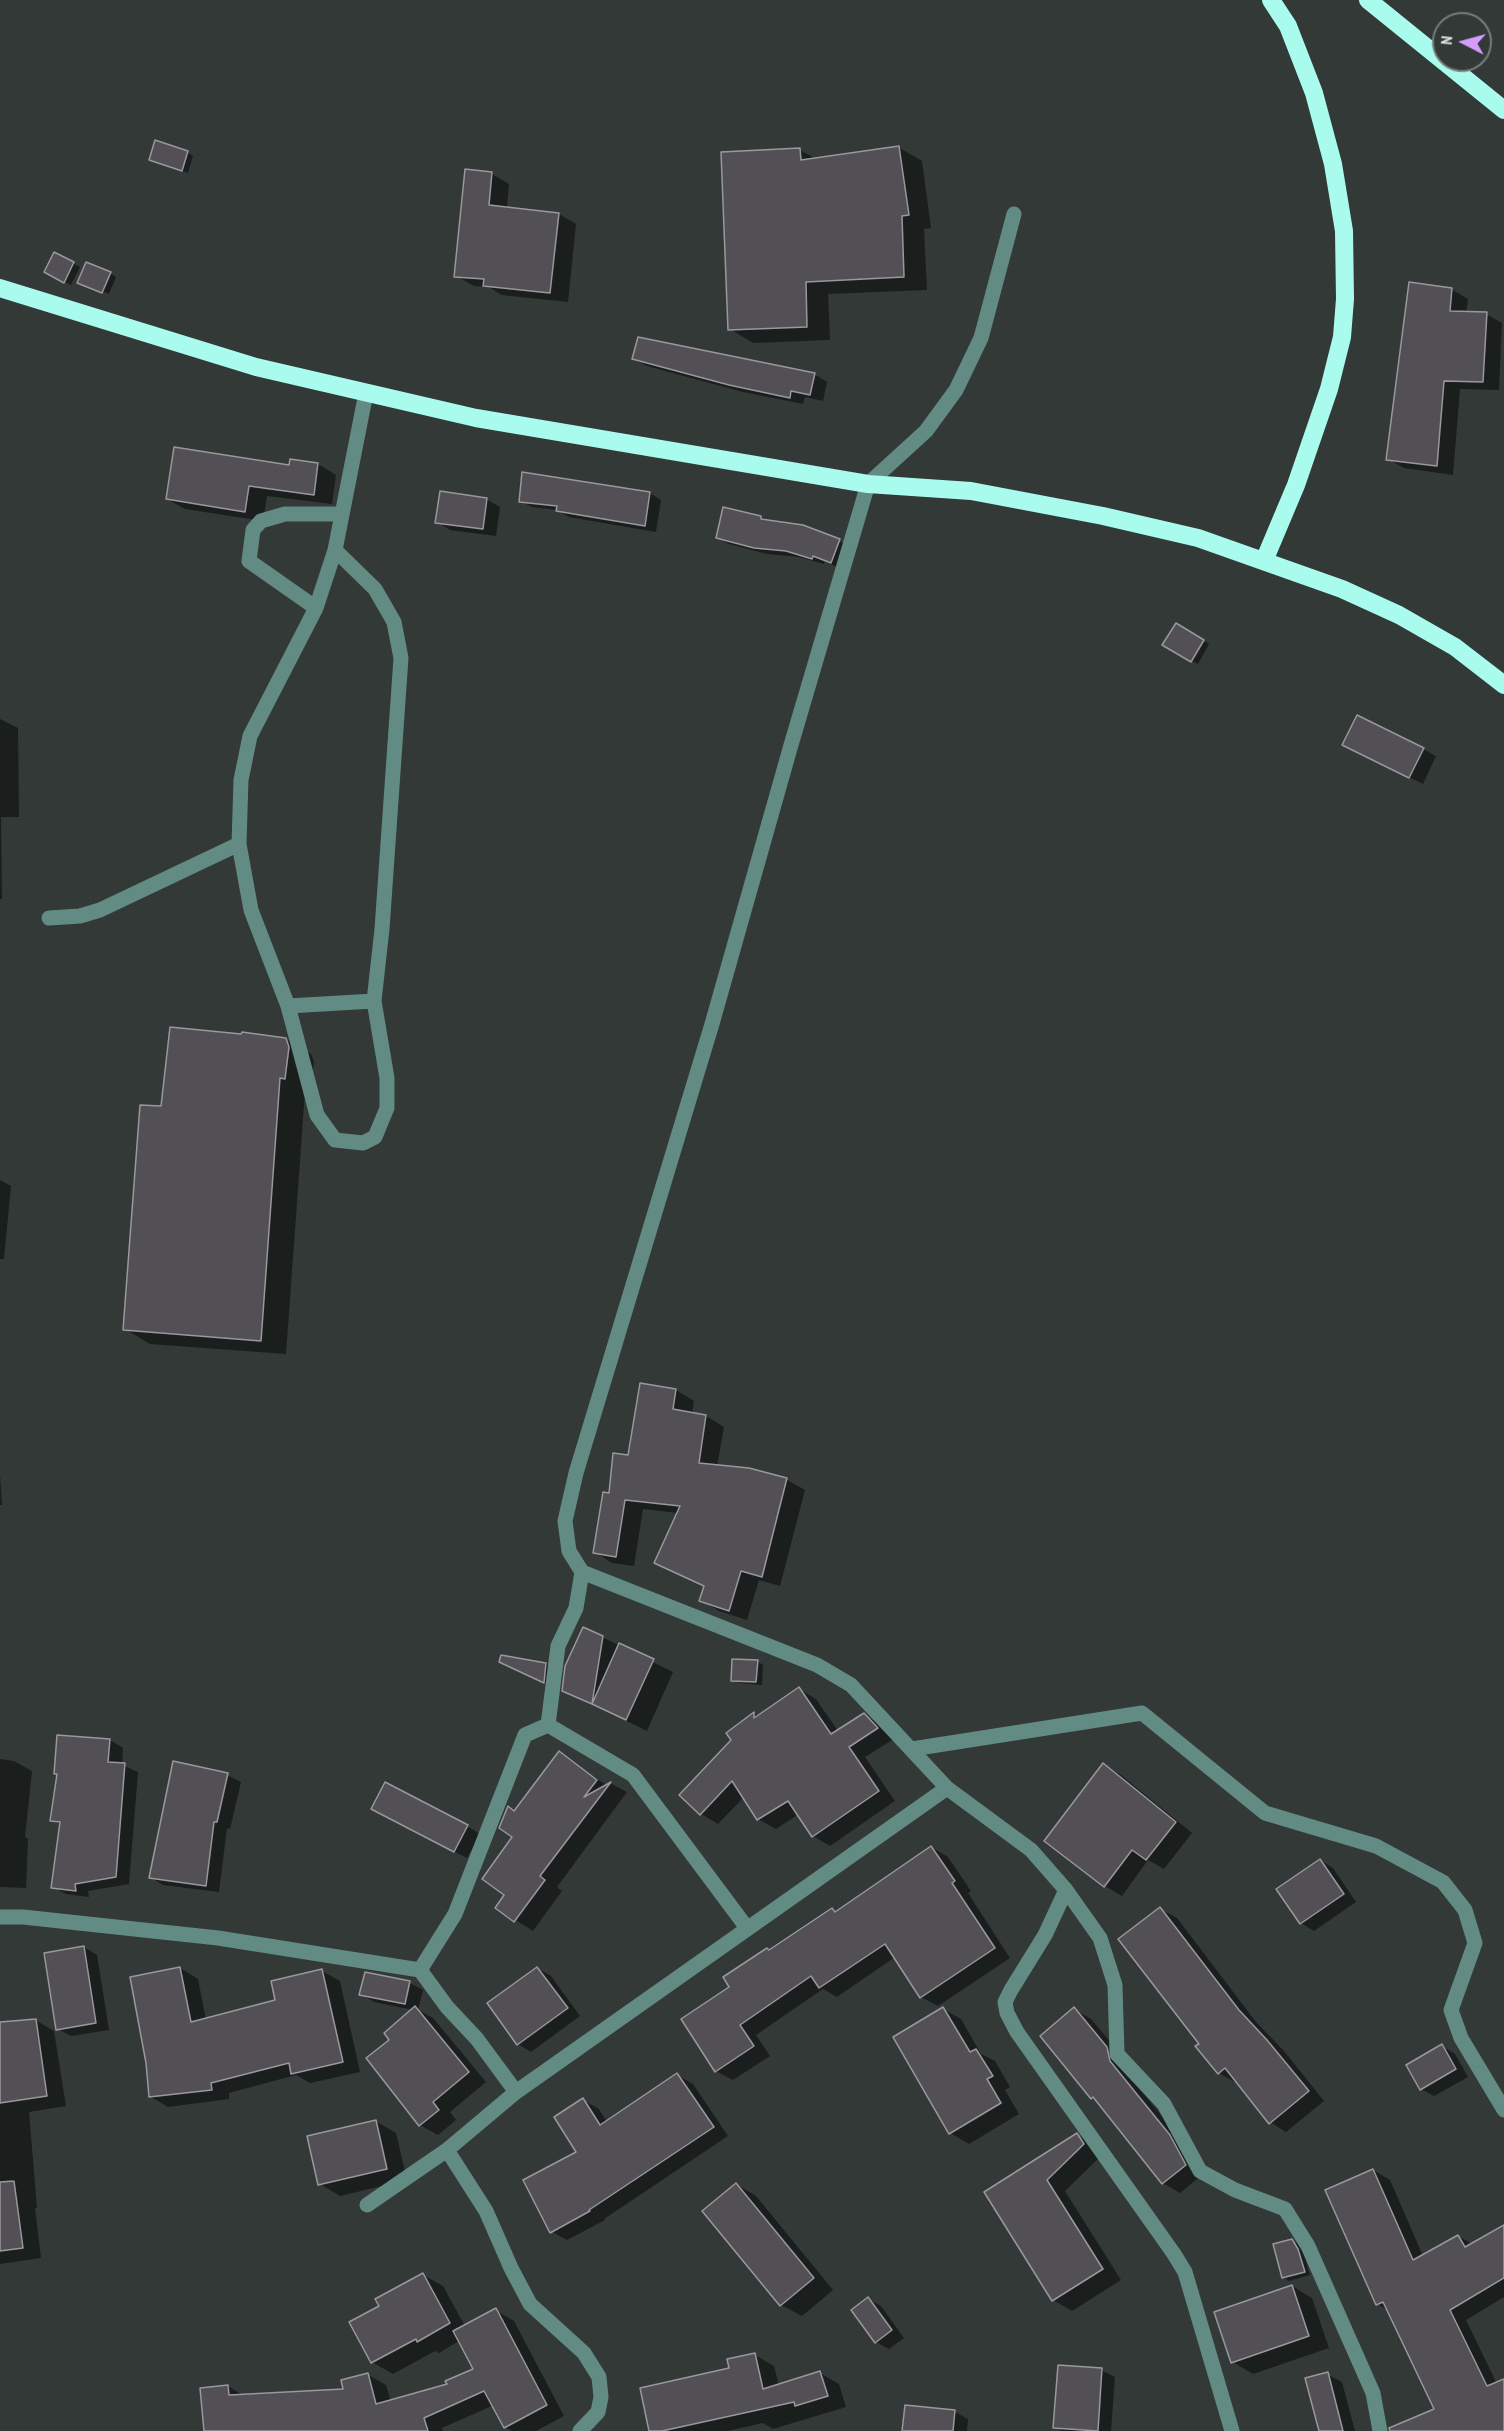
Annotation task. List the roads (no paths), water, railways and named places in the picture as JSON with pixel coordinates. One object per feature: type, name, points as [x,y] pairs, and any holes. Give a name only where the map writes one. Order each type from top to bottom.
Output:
[{"type":"highway","points":[[1264,561],[1296,485],[1329,389],[1342,337],[1345,299],[1344,231],[1333,164],[1314,93],[1288,26],[1271,0]]},
{"type":"highway","points":[[1368,0],[1504,110]]},
{"type":"highway","points":[[0,288],[256,367],[476,418],[868,484],[971,491],[1198,537],[1342,589],[1399,615],[1455,647],[1504,685]]},
{"type":"street","points":[[1014,214],[981,338],[956,390],[926,431],[868,484],[712,1024],[576,1473],[565,1521],[569,1551],[582,1572],[818,1665],[851,1685],[947,1788],[1031,1850],[1066,1890],[1100,1938],[1115,1985],[1118,2054],[1164,2104],[1200,2171],[1235,2190],[1285,2210],[1308,2246],[1342,2318],[1373,2393],[1380,2431]]},
{"type":"street","points":[[335,550],[375,590],[380,598],[394,622],[401,658],[382,929],[374,1001],[387,1078],[387,1108],[375,1137],[363,1143],[336,1140],[317,1115],[288,1006],[251,910],[238,844],[241,780],[250,736],[316,608],[335,550],[366,393]]},
{"type":"street","points":[[316,608],[249,561],[253,530],[261,521],[285,514],[342,514]]},
{"type":"street","points":[[49,918],[80,916],[100,910],[238,844]]},
{"type":"street","points":[[288,1006],[374,1001]]},
{"type":"street","points":[[549,1725],[558,1646],[576,1608],[582,1572]]},
{"type":"street","points":[[912,1749],[1142,1713],[1265,1813],[1376,1846],[1443,1882],[1465,1910],[1475,1943],[1451,2010],[1461,2038],[1504,2110]]},
{"type":"street","points":[[549,1725],[633,1775],[747,1928]]},
{"type":"street","points":[[420,1970],[455,1914],[525,1734],[549,1725]]},
{"type":"street","points":[[367,2205],[447,2150],[516,2092],[947,1788]]},
{"type":"street","points":[[1066,1890],[1045,1935],[1005,2002],[1006,2013],[1185,2272],[1232,2431]]},
{"type":"street","points":[[0,1917],[22,1917],[218,1938],[420,1970],[447,2007],[477,2038],[516,2092]]},
{"type":"street","points":[[447,2150],[486,2211],[530,2304],[584,2353],[599,2377],[601,2397],[598,2412],[581,2431]]},
{"type":"street","points":[[581,2431],[591,2431]]}]
